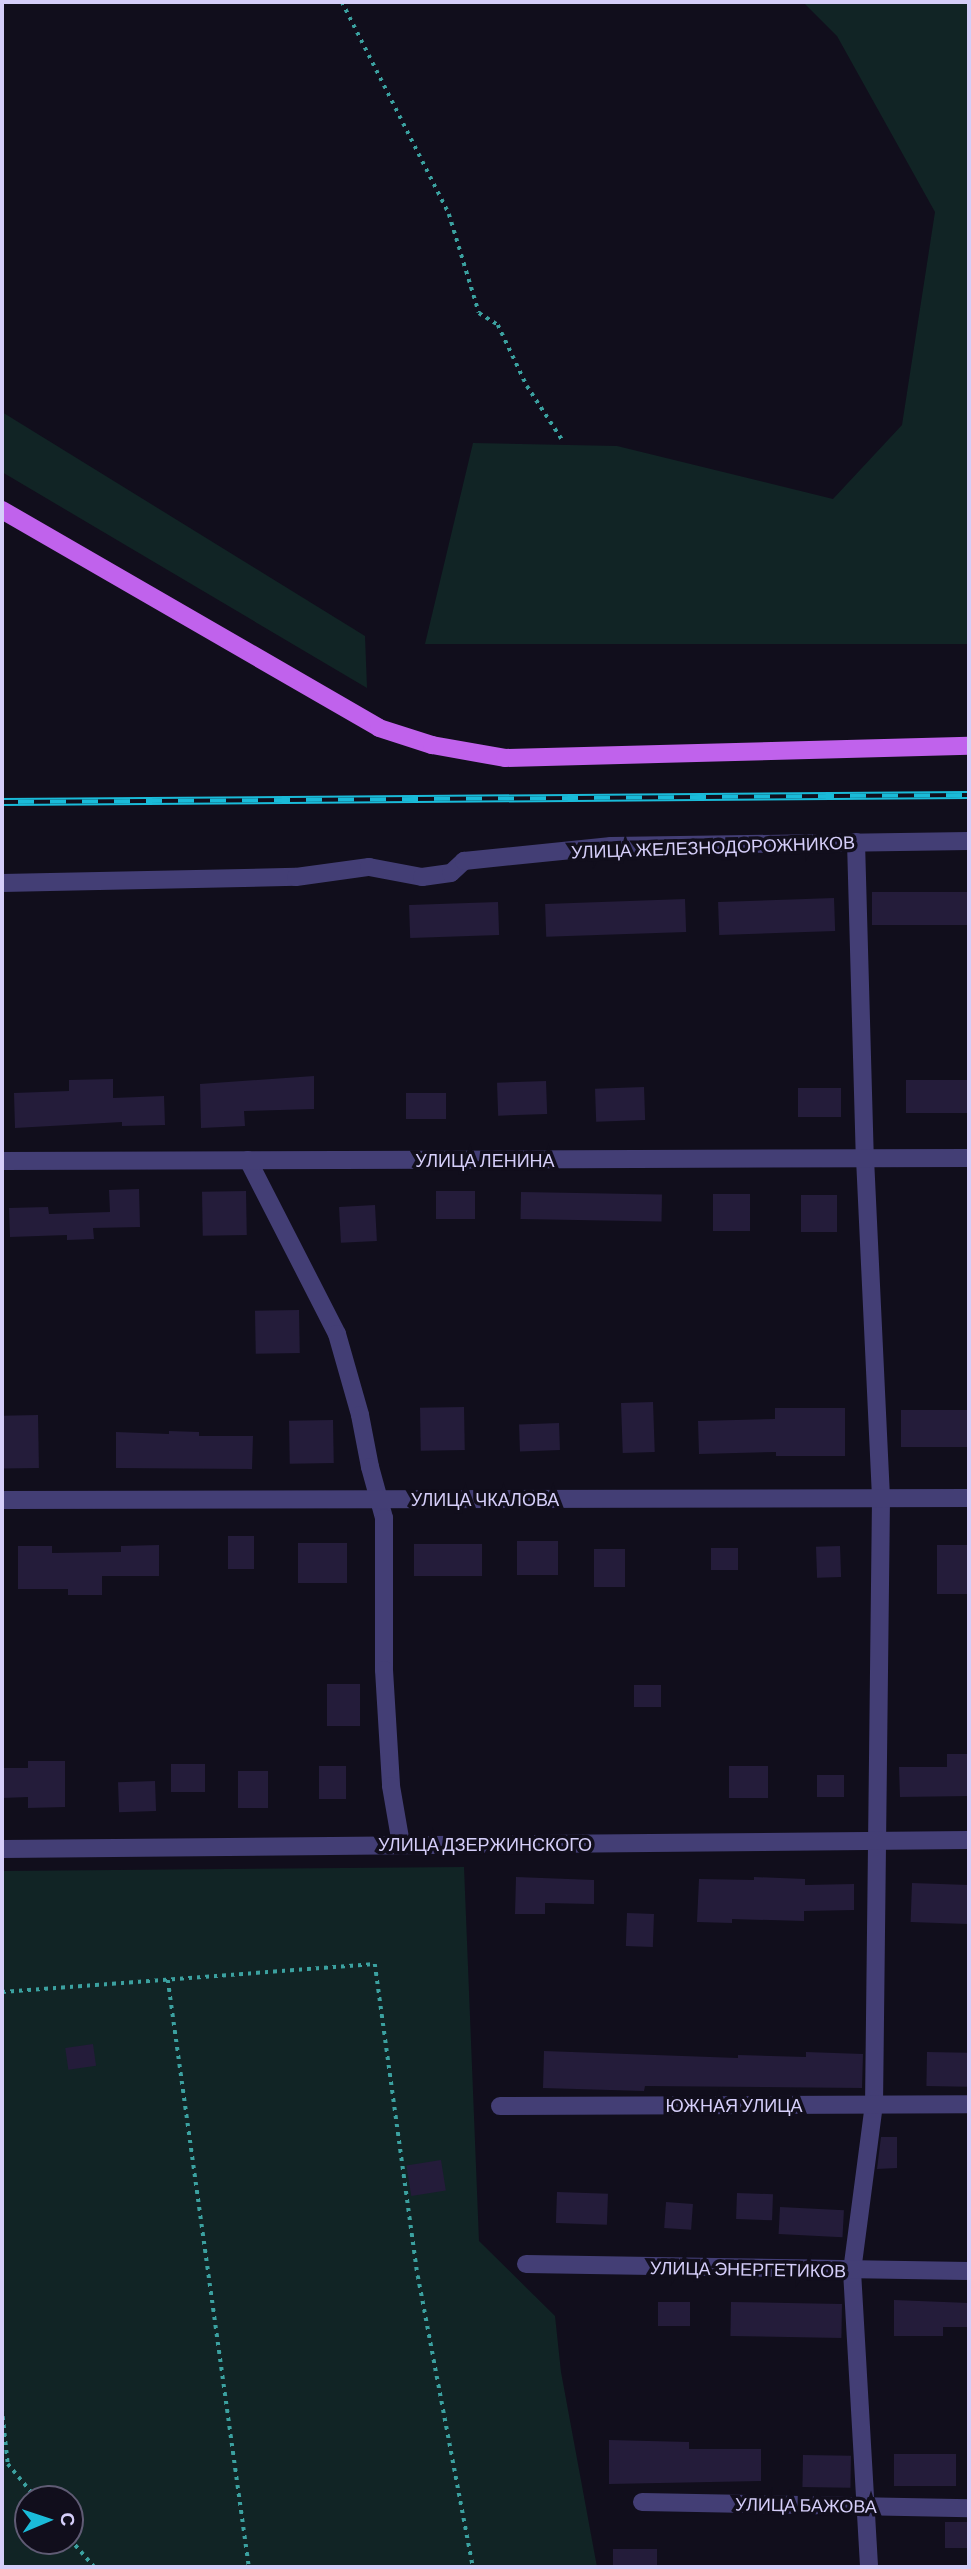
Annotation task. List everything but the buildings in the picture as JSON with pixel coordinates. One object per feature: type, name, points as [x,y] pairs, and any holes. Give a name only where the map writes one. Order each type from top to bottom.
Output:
[{"type":"main road","points":[[2,510],[379,728],[432,745],[505,758],[969,746]]},
{"type":"street","name":"УЛИЦА ЖЕЛЕЗНОДОРОЖНИКОВ","points":[[2,883],[296,877],[369,867],[422,877],[451,873],[464,861],[611,846],[969,841]]},
{"type":"street","points":[[856,842],[865,1158],[881,1499],[874,2104],[852,2271],[869,2567]]},
{"type":"street","name":"УЛИЦА ЛЕНИНА","points":[[2,1161],[969,1158]]},
{"type":"street","points":[[248,1160],[337,1334],[360,1415],[384,1518],[384,1670],[390,1762],[397,1831],[401,1844]]},
{"type":"street","name":"УЛИЦА ЧКАЛОВА","points":[[2,1500],[969,1498]]},
{"type":"street","name":"УЛИЦА ДЗЕРЖИНСКОГО","points":[[2,1849],[969,1840]]},
{"type":"street","name":"ЮЖНАЯ УЛИЦА","points":[[500,2106],[969,2104]]},
{"type":"street","name":"УЛИЦА ЭНЕРГЕТИКОВ","points":[[526,2264],[969,2271]]},
{"type":"street","name":"УЛИЦА БАЖОВА","points":[[642,2502],[969,2508]]},
{"type":"path","points":[[342,2],[449,214],[479,313],[498,325],[527,386],[563,441]]},
{"type":"path","points":[[2,1992],[374,1964],[418,2276],[473,2567]]},
{"type":"path","points":[[167,1980],[249,2567]]},
{"type":"path","points":[[2,2408],[8,2464],[25,2485]]},
{"type":"green space","points":[[803,2],[969,2],[969,644],[425,644],[473,443],[617,446],[833,499],[902,425],[935,212],[837,36]]},
{"type":"green space","points":[[2,412],[365,636],[367,688],[2,472]]},
{"type":"green space","points":[[464,1867],[479,2241],[555,2316],[561,2372],[597,2567],[2,2567],[2,1871]]},
{"type":"railway","points":[[2,802],[969,795]]}]
